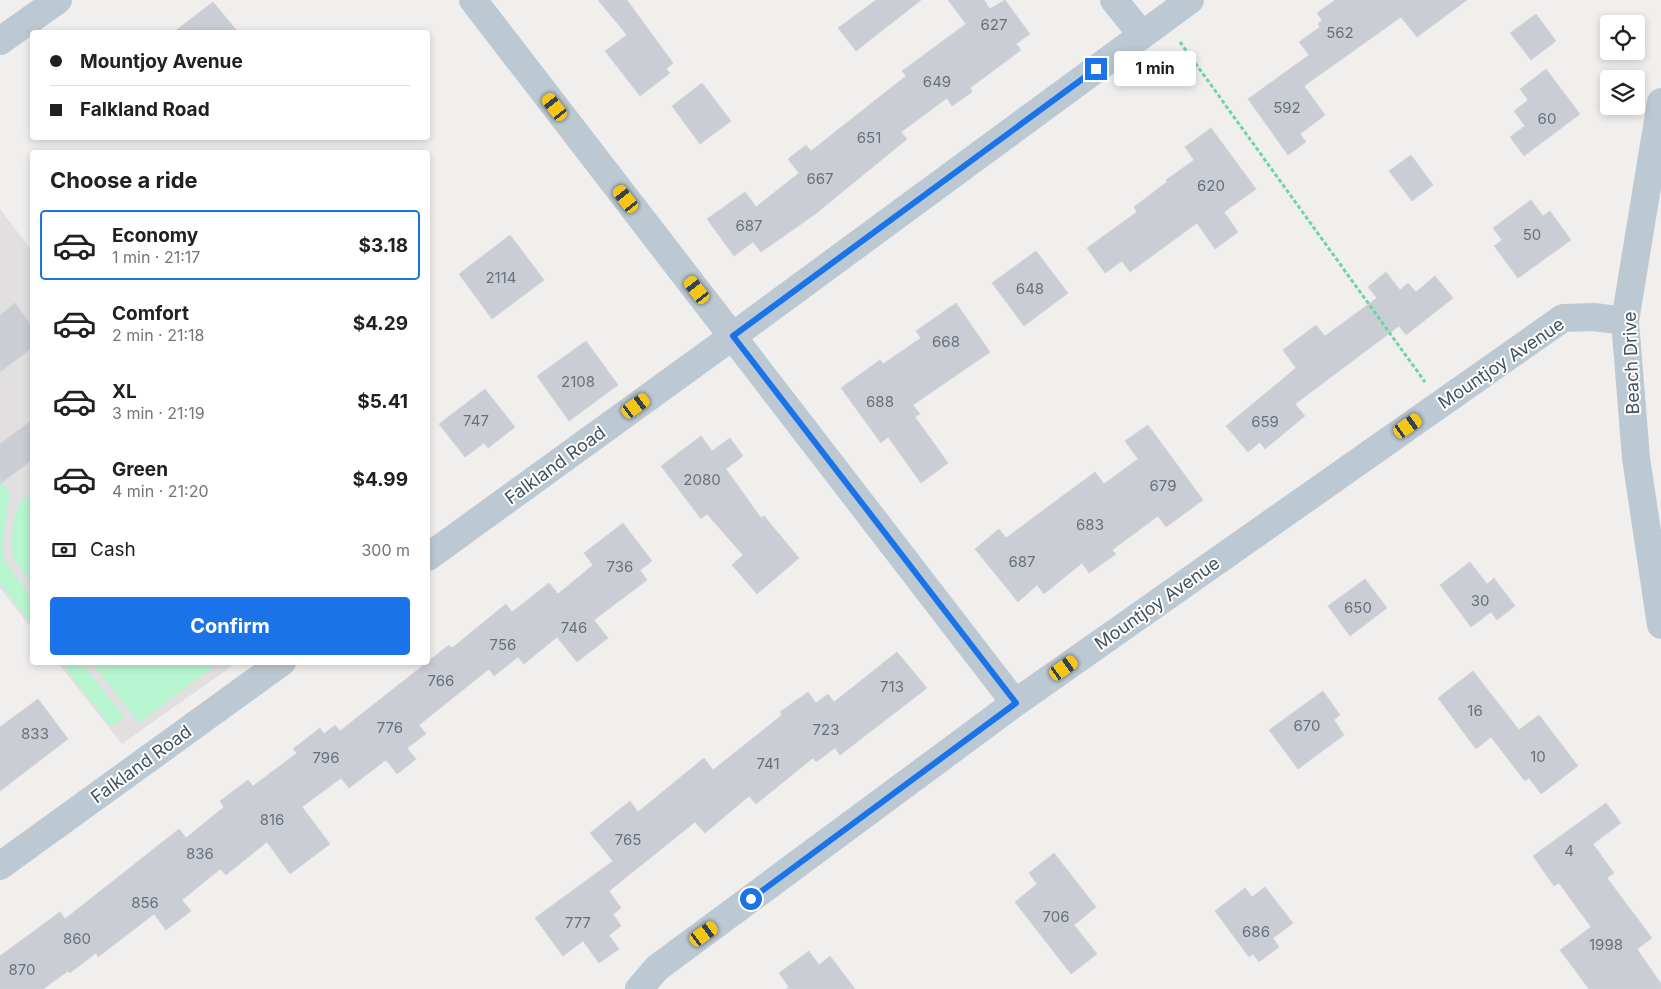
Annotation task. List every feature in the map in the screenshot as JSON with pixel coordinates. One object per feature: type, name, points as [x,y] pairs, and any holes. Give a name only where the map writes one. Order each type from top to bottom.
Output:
[{"type":"street","points":[[0,42],[58,0]]},
{"type":"street","points":[[473,0],[1016,703]]},
{"type":"street","points":[[1114,0],[1153,27]]},
{"type":"street","name":"Falkland Road","points":[[430,556],[733,336],[1190,0]]},
{"type":"street","name":"Beach Drive","points":[[1661,102],[1626,321],[1636,458],[1661,625]]},
{"type":"street","name":"Mountjoy Avenue","points":[[639,989],[657,968],[1016,703],[1563,318],[1594,317],[1626,321]]},
{"type":"street","name":"Falkland Road","points":[[0,866],[278,665]]},
{"type":"path","points":[[1153,27],[1440,404]]},
{"type":"shaded area","points":[[0,209],[30,248],[30,626],[0,588]]},
{"type":"shaded area","points":[[60,665],[233,665],[122,744]]},
{"type":"green space","points":[[0,479],[9,492],[10,497],[3,553],[8,566],[30,595],[30,622],[0,583]]},
{"type":"green space","points":[[30,493],[30,582],[14,559],[11,543],[14,518],[20,502]]},
{"type":"green space","points":[[63,665],[84,665],[124,717],[111,727]]},
{"type":"green space","points":[[94,665],[215,665],[139,723]]},
{"type":"building","points":[[598,0],[627,0],[673,63],[666,69],[670,73],[640,96],[605,51],[627,35]]},
{"type":"building","points":[[876,0],[921,0],[856,51],[838,28]]},
{"type":"building","points":[[948,0],[984,0],[990,9],[1005,0],[1030,34],[1016,44],[1021,50],[970,88],[972,92],[952,106],[947,98],[901,132],[907,139],[814,215],[761,252],[753,242],[734,256],[707,219],[745,192],[756,207],[799,173],[788,159],[806,145],[811,151],[906,76],[902,71],[966,24]]},
{"type":"building","points":[[1335,0],[1467,0],[1417,37],[1401,17],[1304,86],[1325,115],[1300,134],[1306,142],[1288,155],[1248,99],[1309,55],[1299,42],[1320,27],[1318,24],[1322,20],[1317,13]]},
{"type":"building","points":[[213,2],[236,30],[177,30]]},
{"type":"building","points":[[1536,14],[1556,41],[1531,60],[1510,33]]},
{"type":"building","points":[[1546,69],[1580,114],[1524,156],[1510,137],[1525,126],[1514,111],[1528,100],[1520,89]]},
{"type":"building","points":[[702,83],[731,121],[700,144],[672,106]]},
{"type":"building","points":[[1211,128],[1256,189],[1224,212],[1238,232],[1215,249],[1197,223],[1130,272],[1122,261],[1105,273],[1087,248],[1137,212],[1134,207],[1167,182],[1166,180],[1194,160],[1185,147]]},
{"type":"building","points":[[1411,155],[1433,185],[1412,201],[1389,171]]},
{"type":"building","points":[[1531,200],[1543,216],[1550,211],[1571,240],[1518,278],[1494,246],[1502,240],[1493,228]]},
{"type":"building","points":[[510,235],[544,280],[492,319],[459,274]]},
{"type":"building","points":[[1036,251],[1068,293],[1024,326],[992,283]]},
{"type":"building","points":[[1386,272],[1400,290],[1408,283],[1416,292],[1435,276],[1453,298],[1406,335],[1399,326],[1295,404],[1305,416],[1265,449],[1260,442],[1248,452],[1226,426],[1296,368],[1283,350],[1316,325],[1325,336],[1377,298],[1368,287]]},
{"type":"building","points":[[15,303],[30,323],[30,350],[0,372],[0,315]]},
{"type":"building","points":[[956,303],[990,352],[913,405],[920,414],[915,417],[948,463],[921,483],[888,437],[881,443],[841,388],[880,360],[883,364],[921,338],[916,331]]},
{"type":"building","points":[[586,341],[618,385],[569,421],[537,376]]},
{"type":"building","points":[[485,389],[515,427],[488,448],[484,443],[465,457],[439,424]]},
{"type":"building","points":[[30,422],[30,462],[0,484],[0,444]]},
{"type":"building","points":[[1148,425],[1203,500],[1166,527],[1158,516],[1112,550],[1116,554],[1089,573],[1082,563],[1044,594],[1037,585],[1018,602],[975,549],[999,529],[1006,538],[1095,472],[1104,484],[1138,459],[1125,441]]},
{"type":"building","points":[[701,436],[712,451],[730,438],[743,456],[726,469],[761,518],[764,516],[799,558],[757,594],[732,565],[743,555],[707,514],[701,519],[661,466]]},
{"type":"building","points":[[623,523],[652,561],[640,570],[647,580],[594,620],[608,638],[577,662],[557,637],[524,664],[518,657],[494,676],[489,669],[419,725],[426,734],[407,748],[416,759],[397,774],[386,760],[349,788],[341,778],[302,807],[330,844],[290,874],[267,842],[226,875],[220,869],[182,900],[191,911],[166,930],[154,914],[98,957],[96,953],[70,973],[68,971],[43,989],[0,989],[0,956],[60,912],[65,919],[179,829],[186,838],[224,807],[220,801],[248,780],[253,786],[297,753],[293,749],[320,728],[324,734],[335,725],[340,731],[424,665],[430,665],[430,660],[449,645],[452,648],[506,604],[512,612],[549,583],[558,594],[593,565],[584,553]]},
{"type":"building","points":[[1470,562],[1487,584],[1494,578],[1515,606],[1497,620],[1491,612],[1471,627],[1440,585]]},
{"type":"building","points":[[1365,579],[1387,608],[1350,636],[1328,606]]},
{"type":"building","points":[[897,652],[927,688],[840,755],[835,748],[816,762],[813,758],[756,804],[749,796],[705,833],[695,822],[609,891],[621,908],[613,914],[621,926],[609,935],[619,949],[599,963],[583,941],[563,956],[535,918],[613,861],[590,833],[630,801],[638,812],[704,758],[713,770],[782,715],[780,712],[808,692],[816,703],[828,694],[834,702]]},
{"type":"building","points":[[1473,671],[1519,730],[1539,715],[1578,766],[1541,794],[1529,778],[1525,781],[1491,737],[1476,749],[1438,698]]},
{"type":"building","points":[[1323,691],[1340,715],[1334,720],[1344,735],[1298,769],[1269,730]]},
{"type":"building","points":[[38,699],[68,739],[0,791],[0,727]]},
{"type":"building","points":[[1606,803],[1621,823],[1593,844],[1614,873],[1607,878],[1652,938],[1637,949],[1661,984],[1661,989],[1589,989],[1560,950],[1591,927],[1559,883],[1554,886],[1533,856]]},
{"type":"building","points":[[1054,853],[1096,907],[1074,925],[1097,954],[1071,974],[1015,902],[1037,884],[1029,873]]},
{"type":"building","points":[[1265,887],[1293,923],[1273,938],[1279,947],[1259,962],[1253,954],[1249,957],[1215,911],[1245,888],[1252,897]]},
{"type":"building","points":[[809,951],[819,965],[830,956],[855,989],[786,989],[789,987],[779,973]]},
{"type":"route","points":[[751,899],[1016,703],[733,336],[1096,69]]}]
